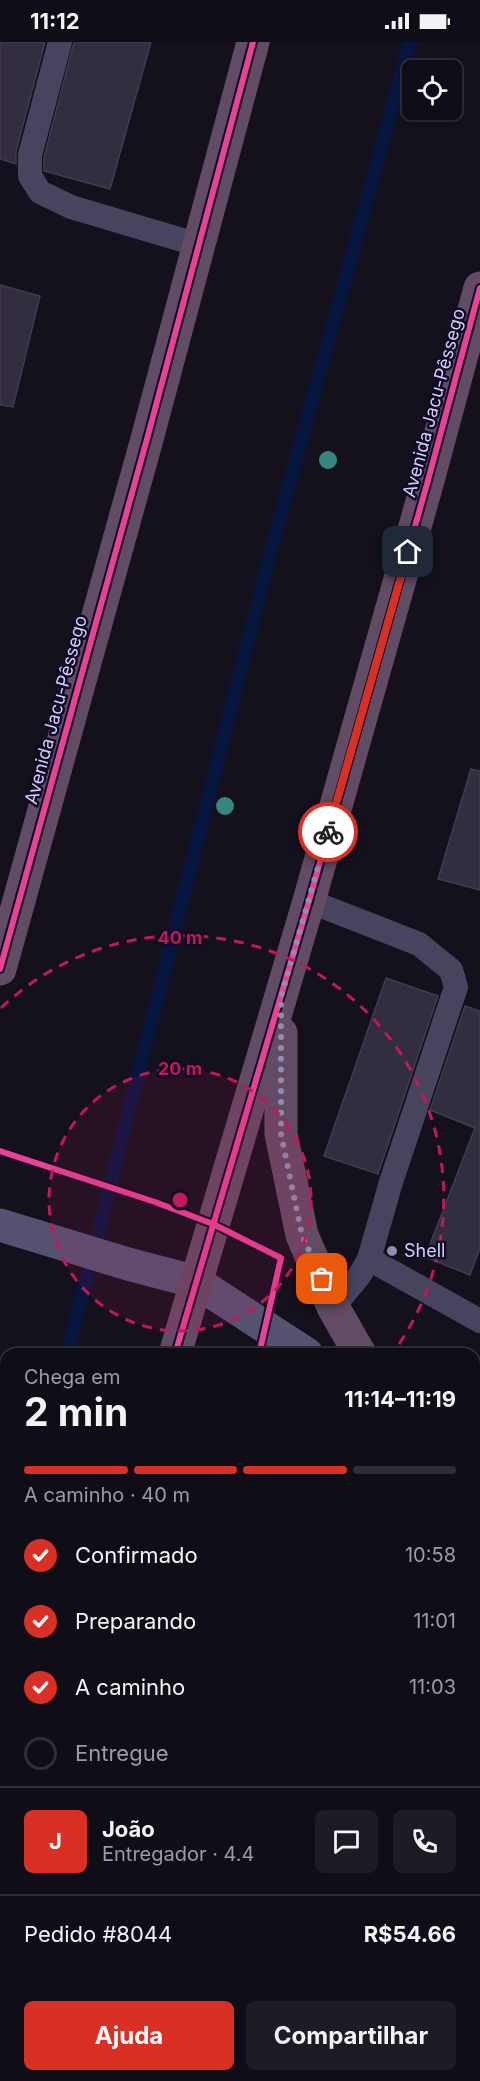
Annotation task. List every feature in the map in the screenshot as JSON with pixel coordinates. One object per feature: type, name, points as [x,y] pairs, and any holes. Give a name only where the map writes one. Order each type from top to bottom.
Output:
[{"type":"highway","name":"Avenida Jacu-Pêssego","points":[[0,969],[253,42]]},
{"type":"highway","name":"Avenida Jacu-Pêssego","points":[[177,1348],[309,901],[480,288]]},
{"type":"highway","points":[[281,997],[281,1134],[302,1235],[333,1307],[357,1348]]},
{"type":"main road","points":[[10,1228],[196,1282],[298,1348]]},
{"type":"lane","points":[[60,42],[30,155],[30,176],[40,192],[71,207],[199,245]]},
{"type":"lane","points":[[309,901],[419,944],[452,970],[456,987],[391,1182],[369,1259],[359,1276],[333,1307]]},
{"type":"lane","points":[[369,1259],[480,1321]]},
{"type":"building","points":[[0,42],[45,42],[16,151],[16,164],[0,159]]},
{"type":"building","points":[[74,42],[151,42],[110,189],[44,171],[44,157]]},
{"type":"building","points":[[0,285],[40,296],[13,407],[0,405]]},
{"type":"building","points":[[471,769],[480,771],[480,890],[438,879]]},
{"type":"building","points":[[386,978],[438,996],[378,1174],[324,1156]]},
{"type":"building","points":[[465,1006],[480,1011],[480,1248],[470,1275],[425,1257],[475,1128],[430,1110]]},
{"type":"waterway","points":[[69,1348],[271,550],[410,42]]},
{"type":"cycle path","points":[[0,969],[147,439],[253,42]]},
{"type":"cycle path","points":[[177,1348],[309,901],[480,288]]},
{"type":"cycle path","points":[[0,1151],[155,1202],[213,1224],[281,1258],[260,1348]]},
{"type":"way so far","points":[[322,1279],[302,1235],[281,1134],[281,997],[328,832]]},
{"type":"place","name":"Shell","points":[[392,1251]]},
{"type":"route","points":[[328,832],[408,552]]}]
